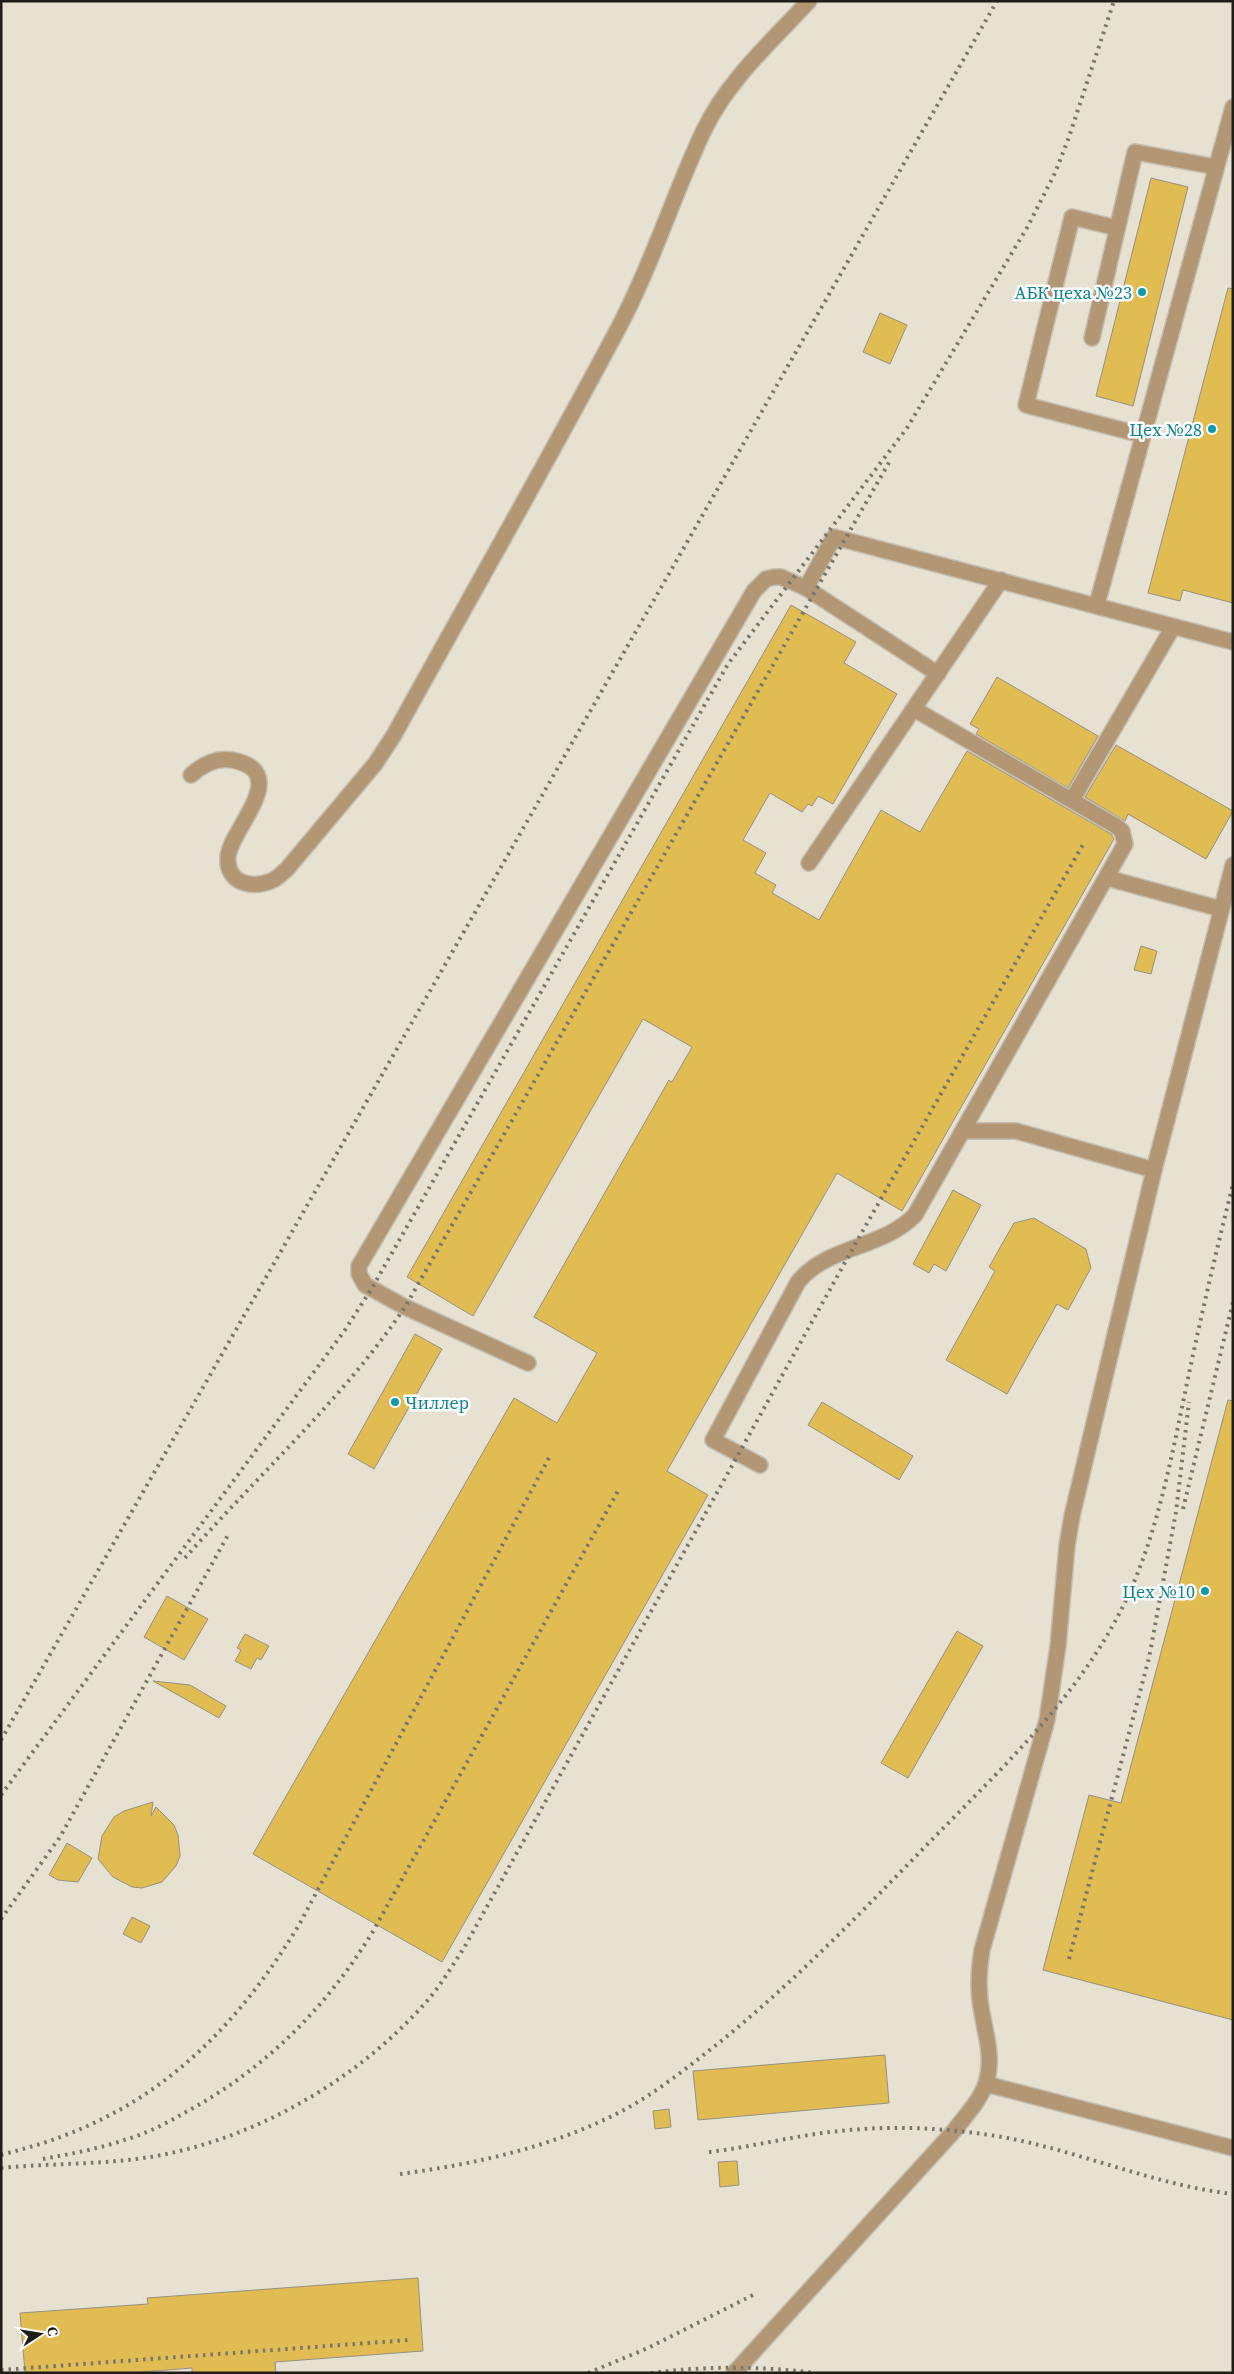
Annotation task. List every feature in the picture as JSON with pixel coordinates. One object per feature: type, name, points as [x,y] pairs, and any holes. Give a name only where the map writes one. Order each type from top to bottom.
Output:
[{"type":"street","points":[[191,775],[203,764],[227,759],[237,761],[252,769],[259,780],[253,806],[234,839],[228,856],[229,869],[234,879],[244,883],[257,883],[272,881],[287,869],[375,764],[394,736],[621,323],[664,230],[705,129],[721,102],[741,75],[809,1]]},
{"type":"street","points":[[1097,604],[1233,108]]},
{"type":"street","points":[[1092,338],[1135,152],[1216,167]]},
{"type":"street","points":[[1117,228],[1072,217],[1026,405],[1142,435]]},
{"type":"street","points":[[806,588],[834,537],[1097,604],[1172,627],[1233,642]]},
{"type":"street","points":[[528,1363],[405,1307],[365,1284],[359,1274],[359,1266],[754,591],[766,579],[774,577],[781,577],[806,588],[938,674]]},
{"type":"street","points":[[809,864],[1001,580]]},
{"type":"street","points":[[1072,800],[1172,627]]},
{"type":"street","points":[[760,1465],[713,1440],[798,1282],[817,1264],[890,1234],[915,1215],[1125,844],[1125,837],[1116,826],[914,709]]},
{"type":"street","points":[[734,2373],[954,2130],[986,2084],[990,2050],[984,2028],[978,1977],[982,1950],[1047,1720],[1058,1646],[1067,1546],[1072,1516],[1154,1170],[1233,865]]},
{"type":"street","points":[[1107,878],[1221,909]]},
{"type":"street","points":[[963,1131],[999,1130],[1023,1132],[1154,1170]]},
{"type":"street","points":[[986,2084],[1233,2148]]},
{"type":"building","name":"АБК цеха №23","points":[[1151,178],[1188,187],[1133,406],[1096,396]]},
{"type":"building","name":"Цех №28","points":[[1228,288],[1233,289],[1233,603],[1183,590],[1180,601],[1148,593]]},
{"type":"building","points":[[880,313],[907,325],[890,364],[863,352]]},
{"type":"building","points":[[791,605],[856,642],[844,663],[897,694],[833,804],[818,796],[812,806],[808,804],[802,812],[770,793],[743,840],[766,853],[755,873],[776,885],[772,893],[819,920],[881,810],[920,832],[967,751],[1111,834],[1114,839],[902,1211],[837,1173],[667,1471],[708,1495],[442,1962],[253,1854],[514,1398],[557,1423],[597,1353],[534,1317],[669,1080],[672,1082],[692,1047],[643,1019],[473,1316],[407,1277]]},
{"type":"building","points":[[997,677],[1098,736],[1068,788],[976,734],[979,729],[970,724]]},
{"type":"building","points":[[1116,745],[1233,811],[1206,859],[1128,814],[1125,821],[1085,797]]},
{"type":"building","points":[[1141,946],[1157,951],[1151,974],[1134,970]]},
{"type":"building","points":[[953,1190],[981,1205],[946,1271],[934,1264],[929,1273],[913,1264]]},
{"type":"building","points":[[1034,1218],[1086,1249],[1091,1268],[1068,1310],[1057,1304],[1007,1394],[946,1360],[995,1271],[989,1267],[1014,1223]]},
{"type":"building","name":"Чиллер","points":[[415,1334],[442,1349],[374,1469],[348,1454]]},
{"type":"building","name":"Цех №10","points":[[1228,1400],[1233,1401],[1233,2020],[1043,1970],[1089,1795],[1121,1803]]},
{"type":"building","points":[[822,1402],[913,1456],[899,1480],[808,1425]]},
{"type":"building","points":[[167,1596],[208,1619],[184,1660],[144,1637]]},
{"type":"building","points":[[957,1631],[983,1646],[908,1778],[881,1763]]},
{"type":"building","points":[[245,1634],[269,1646],[261,1660],[257,1658],[251,1669],[235,1661],[241,1650],[237,1648]]},
{"type":"building","points":[[153,1681],[190,1685],[226,1706],[219,1718]]},
{"type":"building","points":[[153,1802],[151,1816],[156,1807],[174,1825],[178,1835],[180,1856],[176,1866],[162,1882],[142,1888],[132,1887],[113,1877],[98,1859],[102,1836],[114,1817],[124,1811]]},
{"type":"building","points":[[67,1843],[92,1858],[78,1882],[58,1880],[49,1875]]},
{"type":"building","points":[[132,1917],[150,1926],[141,1943],[123,1934]]},
{"type":"building","points":[[885,2055],[889,2103],[698,2120],[693,2071]]},
{"type":"building","points":[[669,2109],[671,2127],[655,2129],[653,2111]]},
{"type":"building","points":[[737,2161],[739,2185],[720,2187],[718,2162]]},
{"type":"building","points":[[418,2278],[423,2351],[275,2362],[276,2373],[192,2373],[192,2368],[130,2373],[25,2373],[20,2313],[148,2304],[147,2298]]},
{"type":"railway","points":[[1,1740],[997,1]]},
{"type":"railway","points":[[1,1795],[345,1330],[372,1288],[728,664],[907,428],[1028,226],[1055,173],[1069,137],[1114,1]]},
{"type":"railway","points":[[185,1558],[327,1405],[381,1341],[405,1307],[891,459]]},
{"type":"railway","points":[[1,2168],[137,2159],[194,2147],[231,2135],[268,2120],[338,2080],[370,2056],[400,2029],[432,1995],[464,1948],[853,1248],[1085,841]]},
{"type":"railway","points":[[400,2174],[457,2165],[541,2144],[594,2124],[643,2099],[696,2061],[734,2030],[816,1957],[979,1792],[1037,1730],[1089,1663],[1112,1627],[1141,1565],[1164,1490],[1233,1184]]},
{"type":"railway","points":[[1183,1509],[1233,1302]]},
{"type":"railway","points":[[1069,1959],[1149,1658],[1176,1512],[1189,1402]]},
{"type":"railway","points":[[1,2155],[63,2136],[137,2100],[169,2077],[199,2051],[227,2023],[253,1992],[277,1960],[299,1925],[551,1454]]},
{"type":"railway","points":[[43,2159],[114,2143],[140,2135],[171,2120],[242,2077],[267,2057],[313,2012],[354,1961],[372,1933],[618,1491]]},
{"type":"railway","points":[[1,1919],[60,1837],[228,1535]]},
{"type":"railway","points":[[709,2152],[807,2135],[860,2129],[901,2128],[941,2130],[982,2134],[1031,2143],[1146,2176],[1204,2190],[1233,2194]]},
{"type":"railway","points":[[588,2373],[648,2348],[755,2294]]},
{"type":"railway","points":[[1,2370],[409,2340]]},
{"type":"railway","points":[[651,2373],[733,2368],[815,2373]]},
{"type":"place","name":"АБК цеха №23","points":[[1142,292]]},
{"type":"place","name":"Цех №28","points":[[1212,429]]},
{"type":"place","name":"Чиллер","points":[[395,1402]]},
{"type":"place","name":"Цех №10","points":[[1205,1591]]}]
